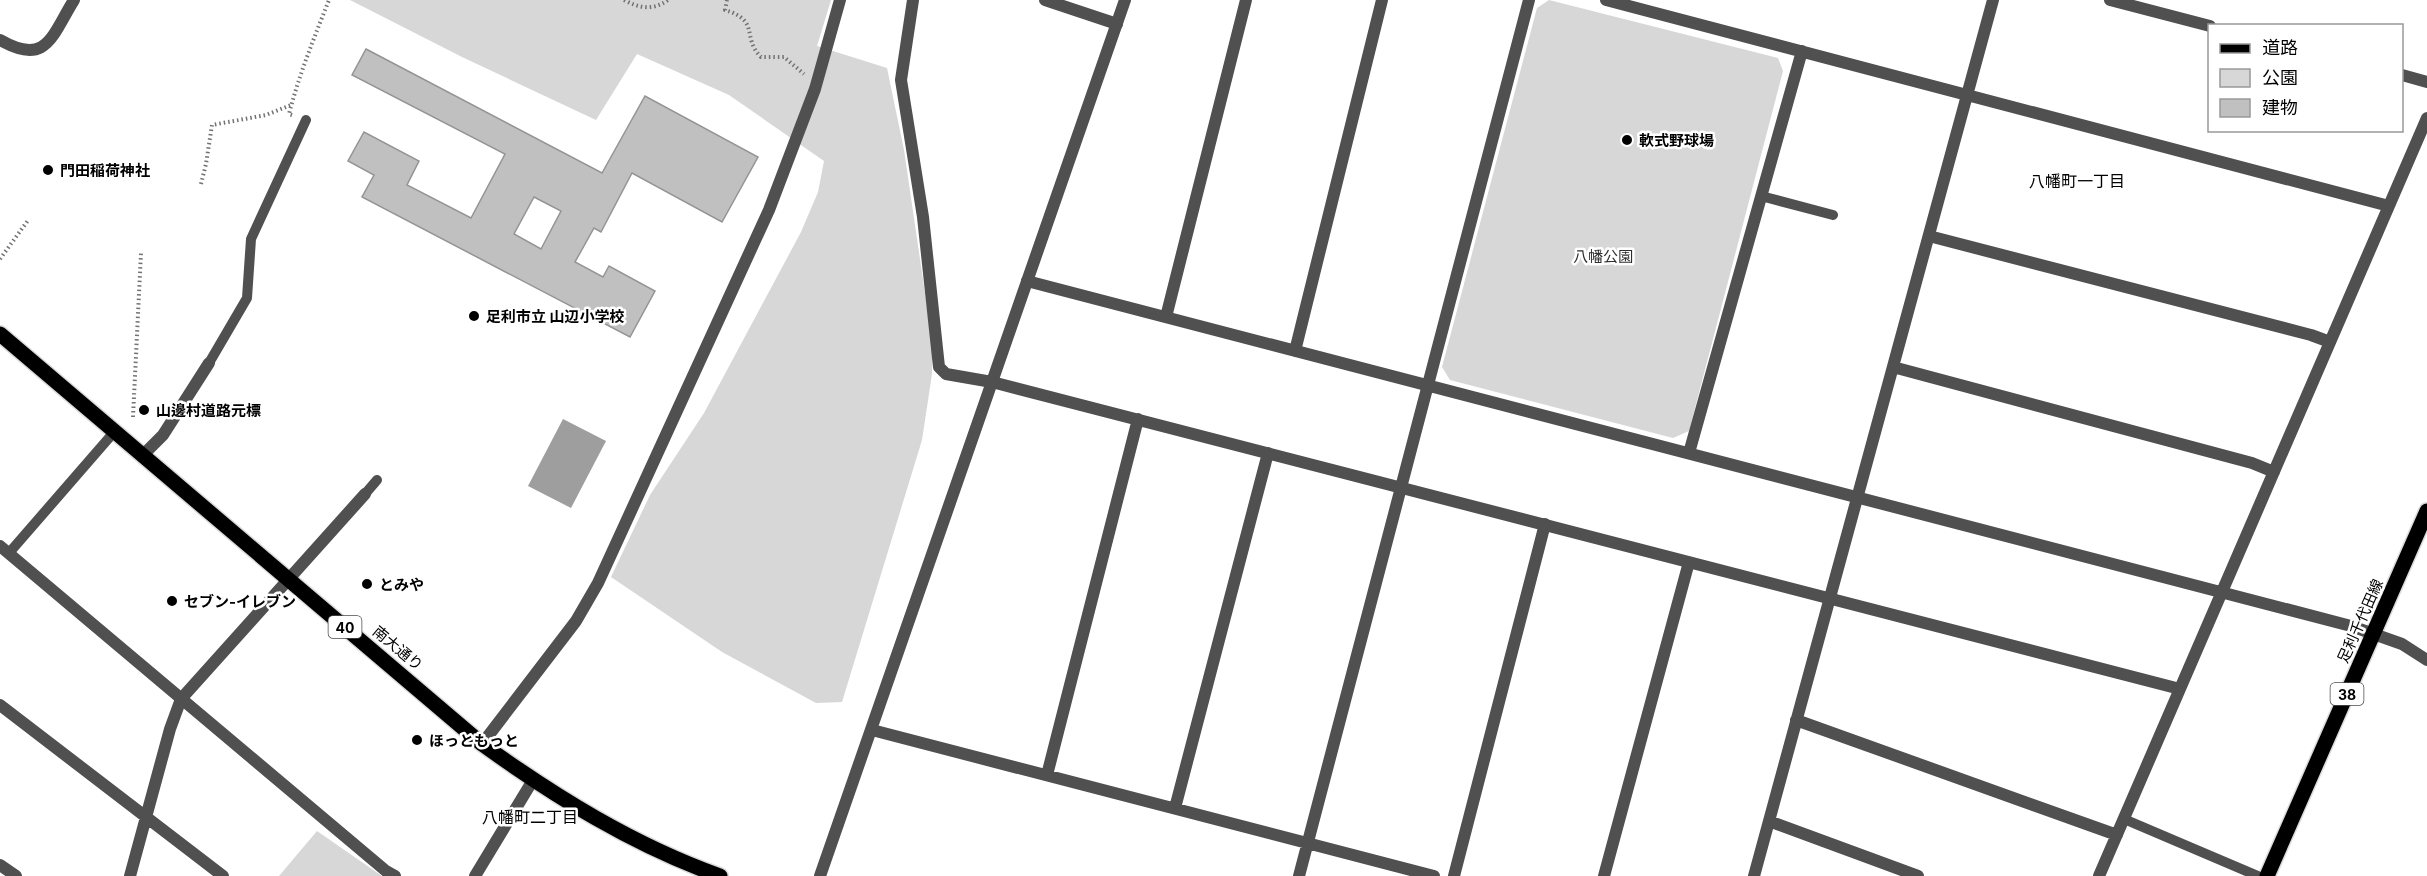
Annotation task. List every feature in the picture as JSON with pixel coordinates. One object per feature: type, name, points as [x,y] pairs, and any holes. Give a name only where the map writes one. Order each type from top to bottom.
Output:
[{"type":"main road","name":"南大通り","points":[[0,334],[144,454],[482,744],[533,780],[608,827],[720,876]]},
{"type":"main road","name":"足利千代田線","points":[[2267,876],[2427,511]]},
{"type":"street","points":[[0,40],[16,50],[27,52],[45,46],[74,0]]},
{"type":"street","points":[[482,744],[576,621],[598,583],[769,210],[815,89],[840,0]]},
{"type":"street","points":[[913,0],[901,80],[923,217],[939,367],[945,374],[992,382],[1138,419],[2180,689]]},
{"type":"street","points":[[1045,0],[1117,24]]},
{"type":"street","points":[[820,876],[1125,0]]},
{"type":"street","points":[[1166,317],[1245,0]]},
{"type":"street","points":[[1295,351],[1382,0]]},
{"type":"street","points":[[1299,876],[1529,0]]},
{"type":"street","points":[[1606,0],[2389,206]]},
{"type":"street","points":[[1754,876],[1993,0]]},
{"type":"street","points":[[2110,0],[2208,25]]},
{"type":"street","points":[[1689,453],[1802,51]]},
{"type":"street","points":[[2403,75],[2427,82]]},
{"type":"street","points":[[2099,876],[2427,118]]},
{"type":"street","points":[[1929,236],[2311,335],[2330,342]]},
{"type":"street","points":[[1027,281],[2222,591],[2374,633],[2402,644],[2427,660]]},
{"type":"street","points":[[144,454],[163,435],[209,363]]},
{"type":"street","points":[[1893,367],[2252,463],[2274,472]]},
{"type":"street","points":[[1047,775],[1138,419]]},
{"type":"street","points":[[1175,808],[1268,453]]},
{"type":"street","points":[[130,876],[170,729],[181,699],[365,494]]},
{"type":"street","points":[[1454,876],[1545,524]]},
{"type":"street","points":[[4,550],[386,871],[395,876]]},
{"type":"street","points":[[1604,876],[1689,562]]},
{"type":"street","points":[[0,705],[223,876]]},
{"type":"street","points":[[1796,720],[2117,835]]},
{"type":"street","points":[[872,730],[1434,876]]},
{"type":"street","points":[[475,876],[533,780]]},
{"type":"street","points":[[1769,821],[1918,876]]},
{"type":"street","points":[[0,866],[16,876]]},
{"type":"lane","points":[[209,363],[247,298],[251,239],[306,120]]},
{"type":"lane","points":[[1761,196],[1833,215]]},
{"type":"lane","points":[[4,550],[115,431]]},
{"type":"lane","points":[[365,494],[377,480]]},
{"type":"lane","points":[[2124,819],[2258,876]]},
{"type":"path","points":[[306,120],[289,114],[310,43],[329,0]]},
{"type":"path","points":[[624,0],[640,8],[668,0]]},
{"type":"path","points":[[727,0],[725,10],[740,15],[746,21],[754,50],[761,57],[784,57],[800,69],[815,89]]},
{"type":"path","points":[[201,184],[212,126],[266,115],[291,105]]},
{"type":"path","points":[[0,259],[28,219]]},
{"type":"path","points":[[133,417],[141,253]]},
{"type":"green space","points":[[350,0],[831,0],[817,46],[887,68],[904,150],[932,341],[932,374],[922,440],[842,702],[816,703],[722,652],[611,577],[650,495],[704,413],[801,232],[818,192],[824,161],[729,95],[637,54],[596,120],[462,57]]},
{"type":"green space","name":"八幡公園","points":[[1549,0],[1778,58],[1783,71],[1689,431],[1673,438],[1450,380],[1442,367],[1537,8]]},
{"type":"green space","points":[[317,831],[382,876],[279,876]]},
{"type":"shaded area","points":[[563,419],[606,441],[571,508],[528,486]]},
{"type":"building","points":[[366,49],[602,173],[645,96],[758,157],[722,222],[632,173],[601,232],[594,228],[575,262],[603,277],[609,266],[655,291],[630,337],[362,197],[374,175],[348,161],[364,132],[419,161],[407,185],[471,218],[505,154],[352,75]],"holes":[[[534,197],[561,211],[541,249],[514,234]]]},
{"type":"place","name":"軟式野球場","points":[[1627,140]]},
{"type":"place","name":"門田稲荷神社","points":[[48,170]]},
{"type":"place","name":"足利市立 山辺小学校","points":[[474,316]]},
{"type":"place","name":"山邊村道路元標","points":[[144,410]]},
{"type":"place","name":"とみや","points":[[367,584]]},
{"type":"place","name":"セブン-イレブン","points":[[172,601]]},
{"type":"place","name":"ほっともっと","points":[[417,740]]},
{"type":"district","name":"八幡町一丁目","points":[[2077,181]]},
{"type":"district","name":"八幡町二丁目","points":[[530,817]]}]
